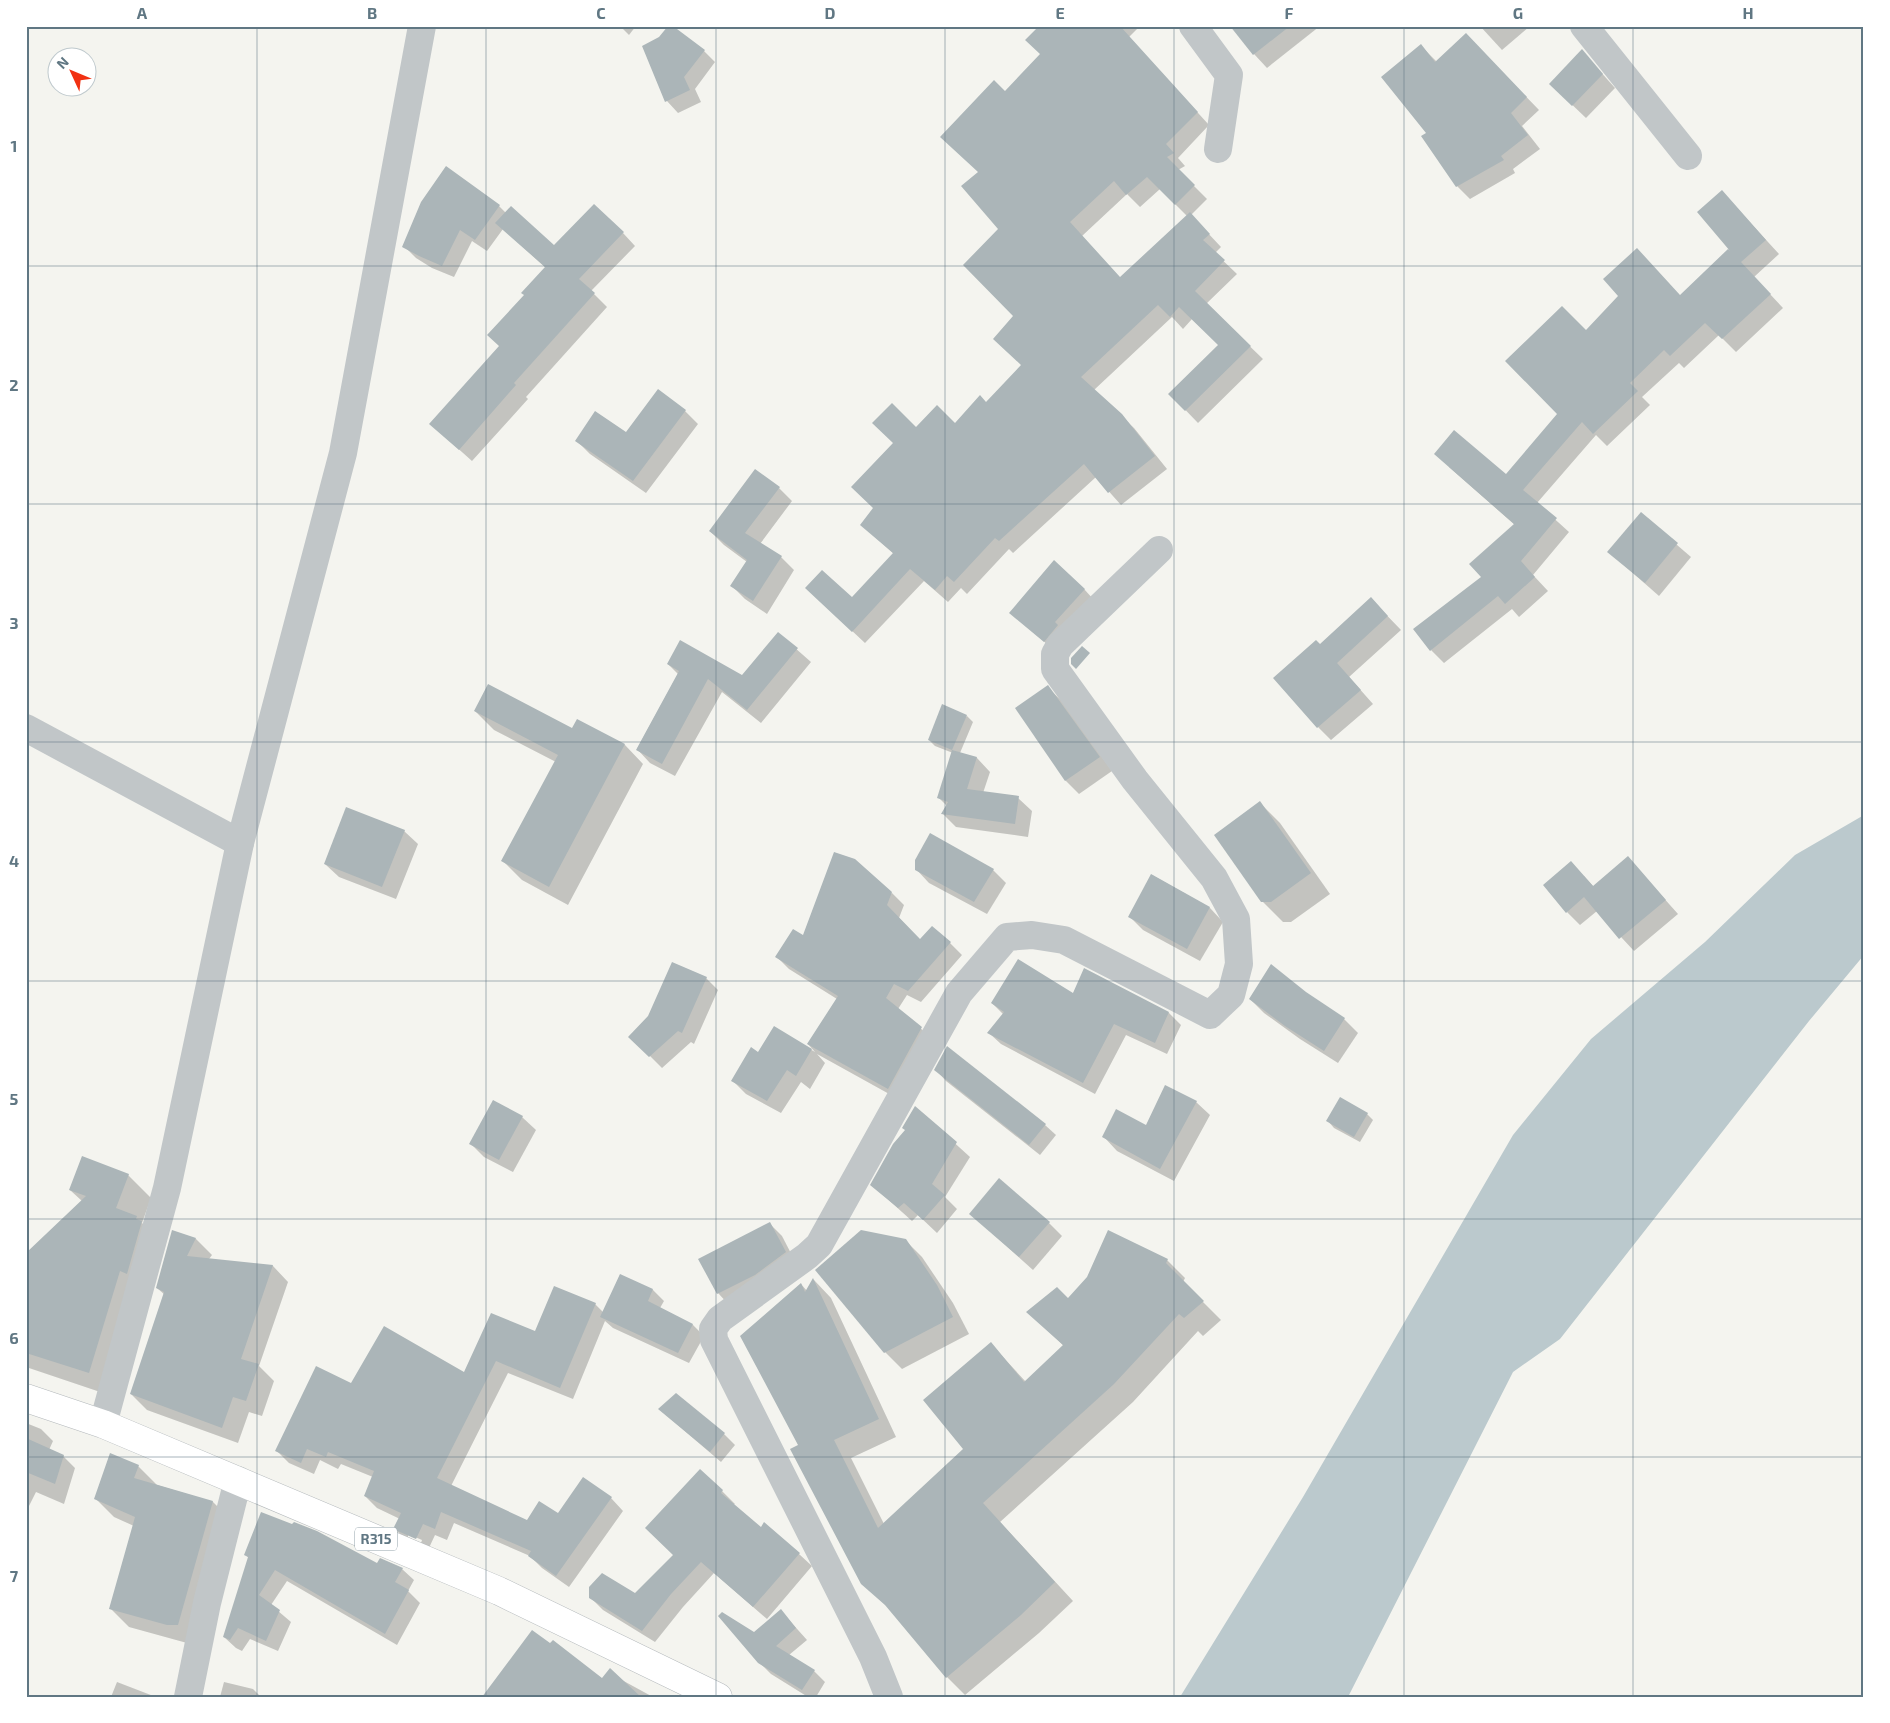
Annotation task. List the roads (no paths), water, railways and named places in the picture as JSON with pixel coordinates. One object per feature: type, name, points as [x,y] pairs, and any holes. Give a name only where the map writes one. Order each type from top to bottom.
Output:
[{"type":"main road","name":"R315","points":[[26,1398],[103,1424],[498,1591],[718,1697]]},
{"type":"street","points":[[103,1424],[167,1188],[240,842],[343,453],[422,26]]},
{"type":"street","points":[[1193,26],[1229,75],[1218,149]]},
{"type":"street","points":[[1584,26],[1688,156]]},
{"type":"street","points":[[889,1697],[873,1658],[714,1340],[713,1329],[720,1319],[807,1256],[819,1245],[959,993],[1007,937],[1032,934],[1064,940],[1210,1015],[1231,995],[1239,964],[1236,919],[1214,878],[1135,780],[1055,668],[1055,654],[1060,645],[1159,550]]},
{"type":"street","points":[[26,728],[240,842]]},
{"type":"street","points":[[188,1697],[207,1603],[238,1480]]}]
